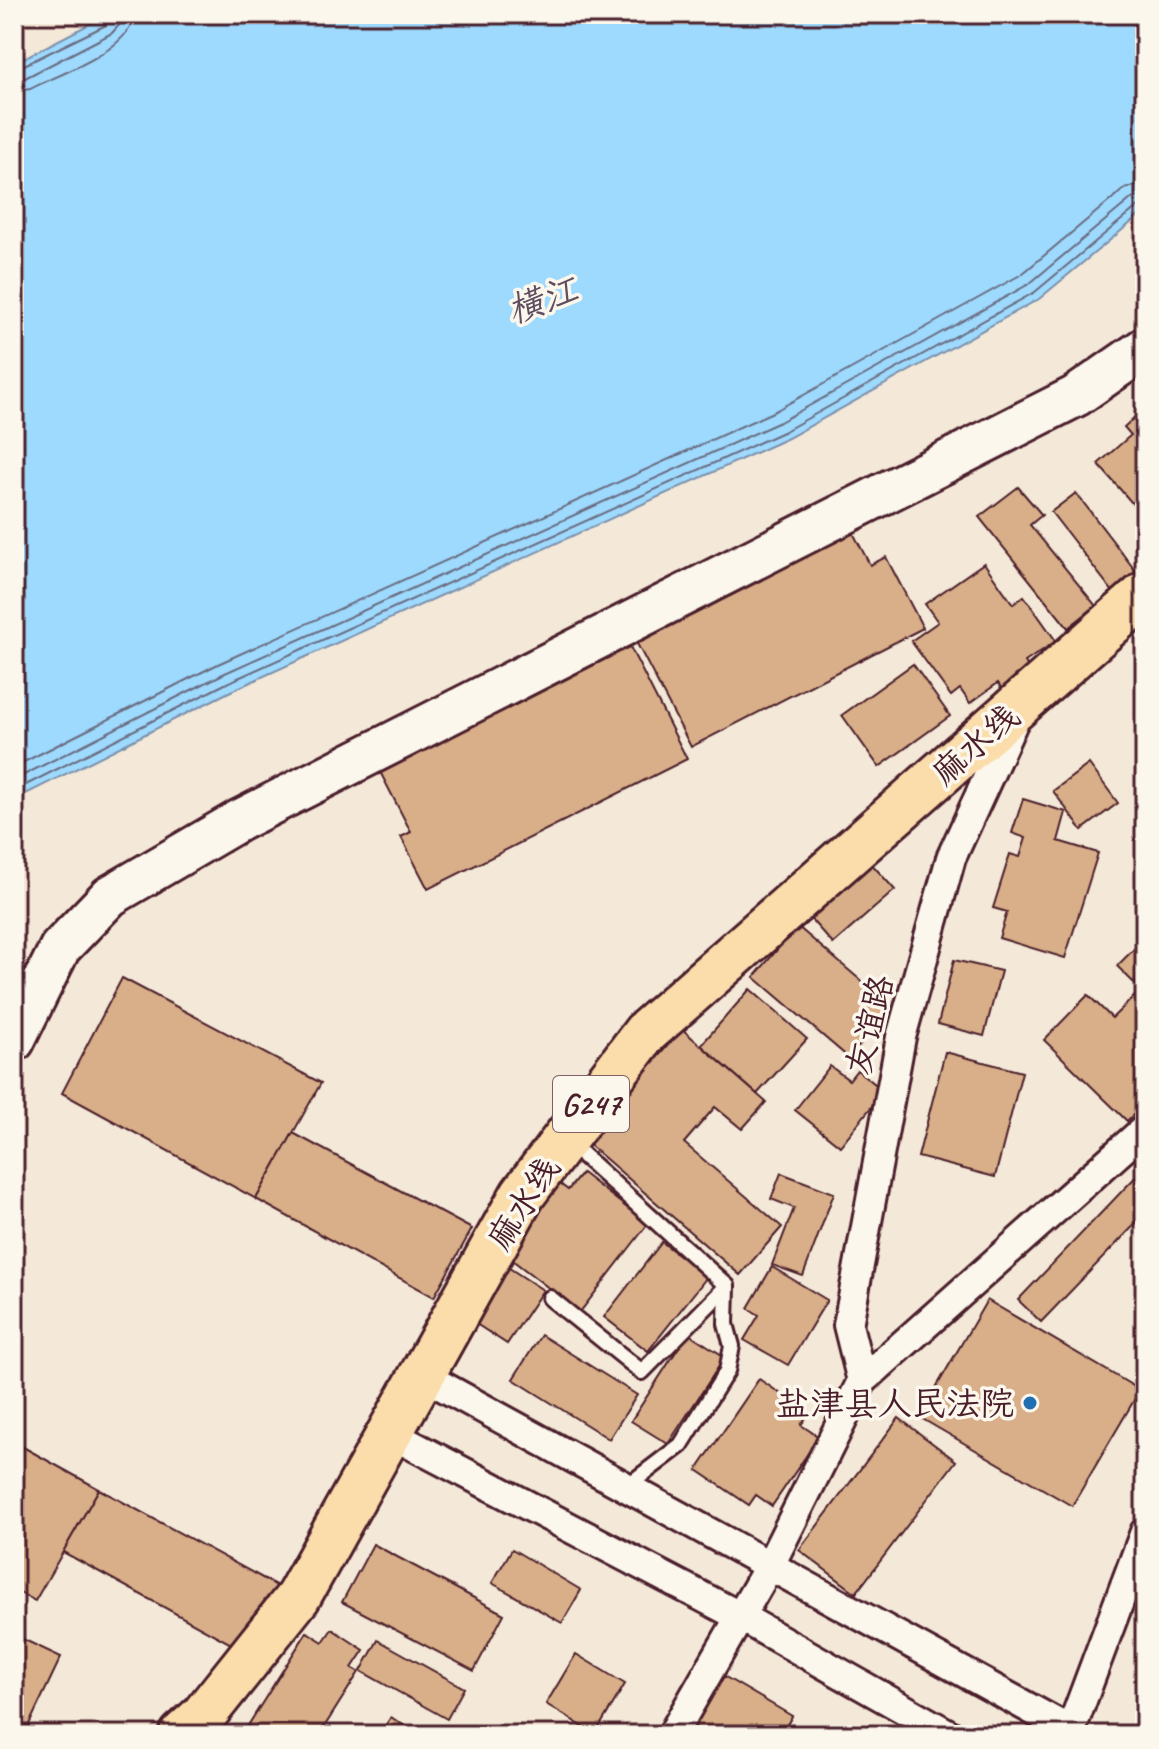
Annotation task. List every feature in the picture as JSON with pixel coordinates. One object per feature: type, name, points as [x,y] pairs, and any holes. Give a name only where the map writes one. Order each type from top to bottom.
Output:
[{"type":"highway","name":"麻水线","points":[[182,1735],[203,1716],[298,1597],[523,1194],[645,1033],[1145,594]]},
{"type":"street","points":[[14,1041],[60,948],[110,896],[254,813],[1076,396],[1145,348]]},
{"type":"street","name":"友谊路","points":[[862,1381],[848,1325],[901,1037],[951,858],[1023,701]]},
{"type":"street","points":[[672,1735],[770,1565],[862,1381],[1145,1129]]},
{"type":"street","points":[[422,1375],[1070,1733],[1145,1532]]},
{"type":"street","points":[[389,1433],[739,1616],[950,1735]]},
{"type":"lane","points":[[565,1139],[727,1286],[726,1324],[732,1346],[727,1371],[681,1445],[626,1487]]},
{"type":"lane","points":[[550,1298],[642,1372],[727,1286]]},
{"type":"water","name":"横江","points":[[109,14],[1145,14],[1145,211],[1039,299],[788,438],[231,691],[14,800],[14,63]]},
{"type":"building","points":[[1138,414],[1145,421],[1145,518],[1098,464],[1131,435],[1124,427]]},
{"type":"building","points":[[1018,487],[1042,515],[1030,525],[1096,606],[1068,628],[979,517]]},
{"type":"building","points":[[1076,493],[1141,578],[1117,597],[1051,512]]},
{"type":"building","points":[[849,525],[870,565],[886,557],[923,628],[691,747],[633,636]]},
{"type":"building","points":[[984,563],[1013,604],[1024,596],[1056,641],[1025,662],[1034,676],[1006,695],[998,683],[970,703],[960,689],[951,696],[911,641],[938,622],[925,604]]},
{"type":"building","points":[[627,641],[687,759],[428,889],[401,837],[411,832],[377,766]]},
{"type":"building","points":[[913,664],[950,716],[879,767],[842,715]]},
{"type":"building","points":[[1089,764],[1118,803],[1082,830],[1053,791]]},
{"type":"building","points":[[1023,799],[1066,812],[1058,841],[1098,853],[1065,958],[999,938],[1007,912],[993,908],[1010,854],[1020,857],[1026,838],[1012,833]]},
{"type":"building","points":[[869,861],[895,890],[833,944],[807,915]]},
{"type":"building","points":[[797,926],[892,1007],[849,1058],[754,977]]},
{"type":"building","points":[[1145,938],[1145,1103],[1127,1121],[1044,1040],[1088,995],[1112,1018],[1141,990],[1117,966]]},
{"type":"building","points":[[954,960],[1001,971],[984,1036],[938,1024]]},
{"type":"building","points":[[122,978],[321,1083],[256,1199],[62,1093]]},
{"type":"building","points":[[750,989],[807,1039],[757,1094],[701,1045]]},
{"type":"building","points":[[682,1029],[766,1102],[742,1129],[715,1107],[684,1143],[782,1227],[740,1275],[585,1141]]},
{"type":"building","points":[[945,1052],[1022,1072],[995,1177],[918,1157]]},
{"type":"building","points":[[830,1066],[849,1080],[857,1070],[884,1091],[840,1146],[795,1110]]},
{"type":"building","points":[[293,1133],[472,1229],[434,1297],[256,1199]]},
{"type":"building","points":[[1145,1167],[1145,1214],[1041,1322],[1018,1300]]},
{"type":"building","points":[[582,1173],[648,1224],[580,1312],[507,1256],[551,1177],[568,1190]]},
{"type":"building","points":[[781,1173],[834,1193],[803,1276],[772,1265],[794,1208],[771,1199]]},
{"type":"building","points":[[662,1242],[707,1277],[648,1351],[604,1317]]},
{"type":"building","points":[[503,1264],[543,1290],[507,1344],[467,1318]]},
{"type":"building","points":[[772,1267],[827,1300],[788,1365],[744,1340],[759,1315],[748,1308]]},
{"type":"building","name":"盐津县人民法院","points":[[987,1300],[1140,1390],[1072,1506],[919,1417]]},
{"type":"building","points":[[688,1333],[725,1357],[668,1444],[631,1421]]},
{"type":"building","points":[[541,1335],[637,1395],[609,1439],[513,1379]]},
{"type":"building","points":[[759,1379],[809,1413],[801,1425],[819,1437],[772,1506],[756,1495],[749,1505],[697,1470]]},
{"type":"building","points":[[899,1418],[956,1461],[856,1593],[799,1550]]},
{"type":"building","points":[[14,1442],[99,1489],[35,1601],[14,1590]]},
{"type":"building","points":[[99,1489],[279,1587],[242,1650],[63,1552]]},
{"type":"building","points":[[373,1544],[504,1614],[474,1671],[342,1602]]},
{"type":"building","points":[[512,1549],[581,1590],[562,1623],[492,1583]]},
{"type":"building","points":[[332,1629],[364,1650],[352,1668],[359,1672],[319,1735],[242,1735],[307,1632],[323,1642]]},
{"type":"building","points":[[14,1635],[61,1657],[24,1735],[14,1735]]},
{"type":"building","points":[[378,1640],[464,1688],[447,1719],[361,1671]]},
{"type":"building","points":[[576,1654],[625,1684],[595,1734],[546,1704]]},
{"type":"building","points":[[722,1675],[792,1716],[781,1735],[687,1735]]},
{"type":"building","points":[[391,1717],[418,1735],[379,1735]]},
{"type":"place","name":"盐津县人民法院","points":[[1030,1403]]}]
